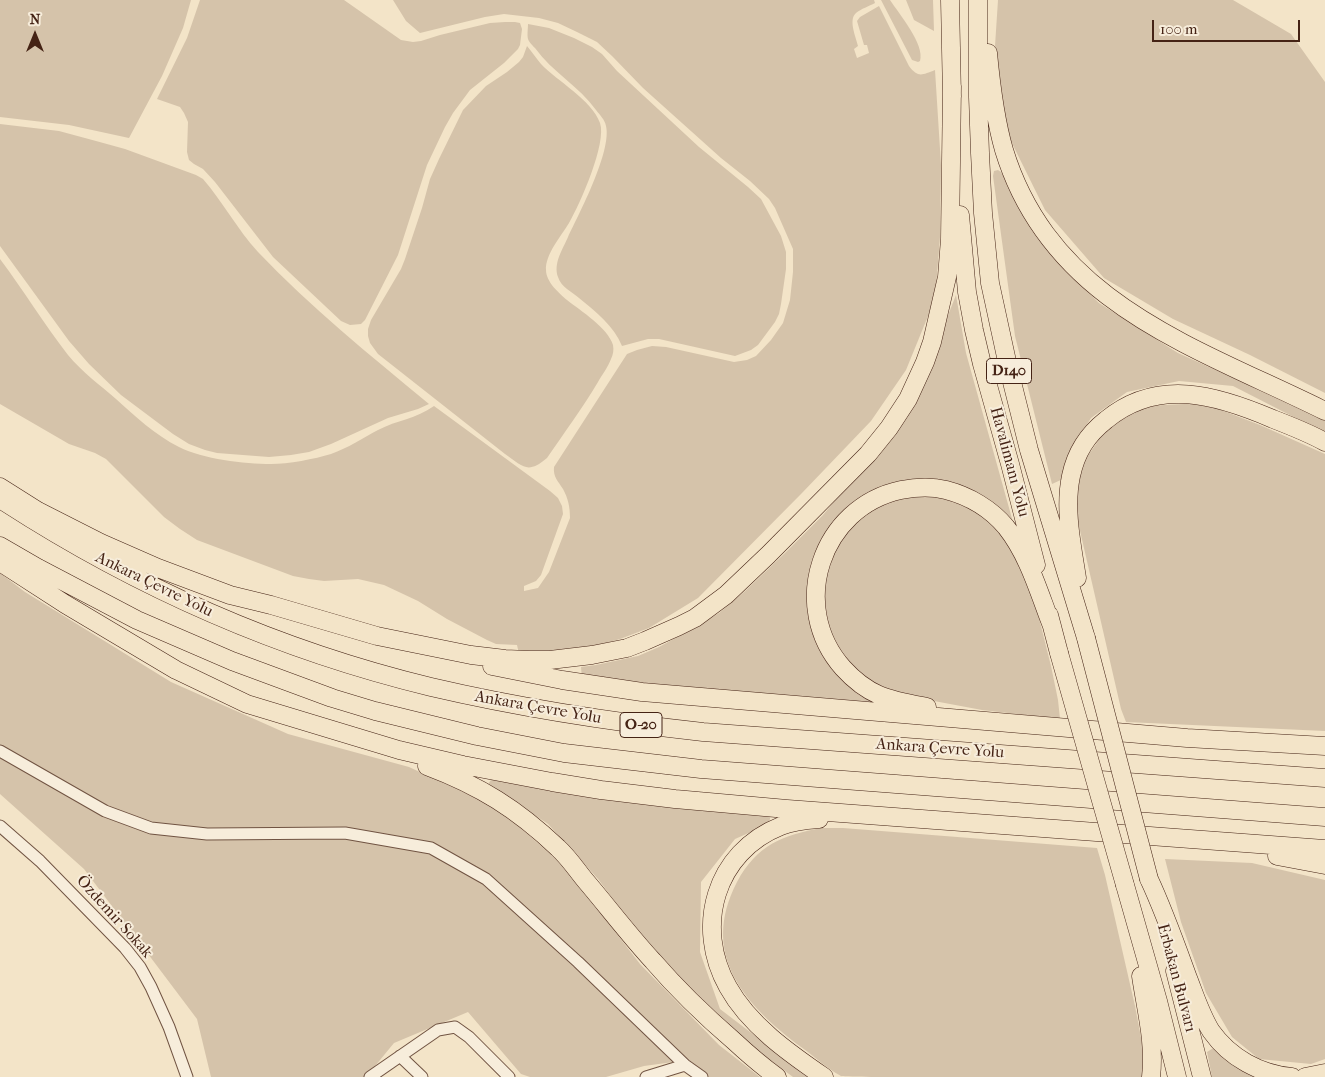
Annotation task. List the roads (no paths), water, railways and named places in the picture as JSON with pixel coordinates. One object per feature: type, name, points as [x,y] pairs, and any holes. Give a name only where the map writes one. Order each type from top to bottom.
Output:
[{"type":"highway","name":"Havalimanı Yolu","points":[[950,0],[952,86],[962,246],[974,330],[1059,653],[1125,884]]},
{"type":"highway","name":"Havalimanı Yolu","points":[[978,0],[980,153],[990,282],[1029,450],[1085,634],[1149,879]]},
{"type":"highway","points":[[984,0],[992,86],[998,126],[1004,149],[1016,180],[1034,215],[1062,254],[1097,289],[1161,332],[1325,411]]},
{"type":"highway","points":[[377,636],[472,655],[505,659],[550,660],[608,652],[627,648],[645,641],[695,618],[726,595],[768,556],[868,454],[889,428],[908,399],[925,362],[938,318],[949,258],[952,86]]},
{"type":"highway","points":[[1085,634],[1069,513],[1069,487],[1073,467],[1081,447],[1112,414],[1148,397],[1175,393],[1194,394],[1217,398],[1252,410],[1325,442]]},
{"type":"highway","points":[[0,487],[38,511],[101,543],[158,568],[230,595],[377,636],[522,673],[601,687],[706,698],[1187,738],[1325,746]]},
{"type":"highway","points":[[1052,626],[1026,560],[1006,527],[983,506],[956,492],[947,490],[909,488],[885,494],[868,502],[849,516],[835,534],[827,548],[816,582],[816,602],[820,624],[827,645],[852,678],[867,689],[880,696],[914,705],[1060,727]]},
{"type":"highway","name":"Ankara Çevre Yolu","points":[[0,499],[92,555],[187,603],[248,628],[305,650],[364,668],[429,686],[506,703],[625,723],[703,732],[1325,778]]},
{"type":"highway","name":"O-20","points":[[0,546],[137,620],[232,661],[366,709],[476,736],[564,753],[701,769],[1325,817]]},
{"type":"highway","points":[[0,562],[65,604],[176,670],[248,704],[320,732],[441,771],[501,801],[523,817],[559,849],[652,961],[696,1007],[761,1066],[777,1077]]},
{"type":"highway","points":[[248,704],[434,759],[601,790],[675,799],[1325,849]]},
{"type":"highway","points":[[1187,738],[1325,741]]},
{"type":"highway","points":[[824,1077],[766,1033],[748,1015],[729,989],[720,973],[712,944],[711,926],[716,896],[728,870],[746,849],[758,839],[782,825],[826,819],[934,820]]},
{"type":"highway","points":[[1063,829],[1261,853],[1325,865]]},
{"type":"highway","points":[[1149,879],[1211,1031],[1239,1059],[1262,1071],[1292,1077]]},
{"type":"highway","name":"Erbakan Bulvarı","points":[[1149,879],[1176,974],[1202,1077]]},
{"type":"highway","points":[[1125,884],[1152,1039],[1151,1077]]},
{"type":"highway","name":"Erbakan Bulvarı","points":[[1125,884],[1177,1077]]},
{"type":"highway","points":[[1305,1077],[1325,1073]]},
{"type":"street","points":[[0,751],[105,811],[151,828],[207,834],[345,833],[431,848],[486,879],[578,962],[685,1065],[702,1077]]},
{"type":"street","name":"Özdemir Sokak","points":[[0,826],[47,867],[125,948],[140,967],[151,986],[169,1027],[187,1077]]},
{"type":"street","points":[[370,1077],[438,1030],[455,1027],[469,1037],[509,1077]]},
{"type":"street","points":[[400,1056],[422,1077]]},
{"type":"street","points":[[646,1077],[685,1065]]}]
